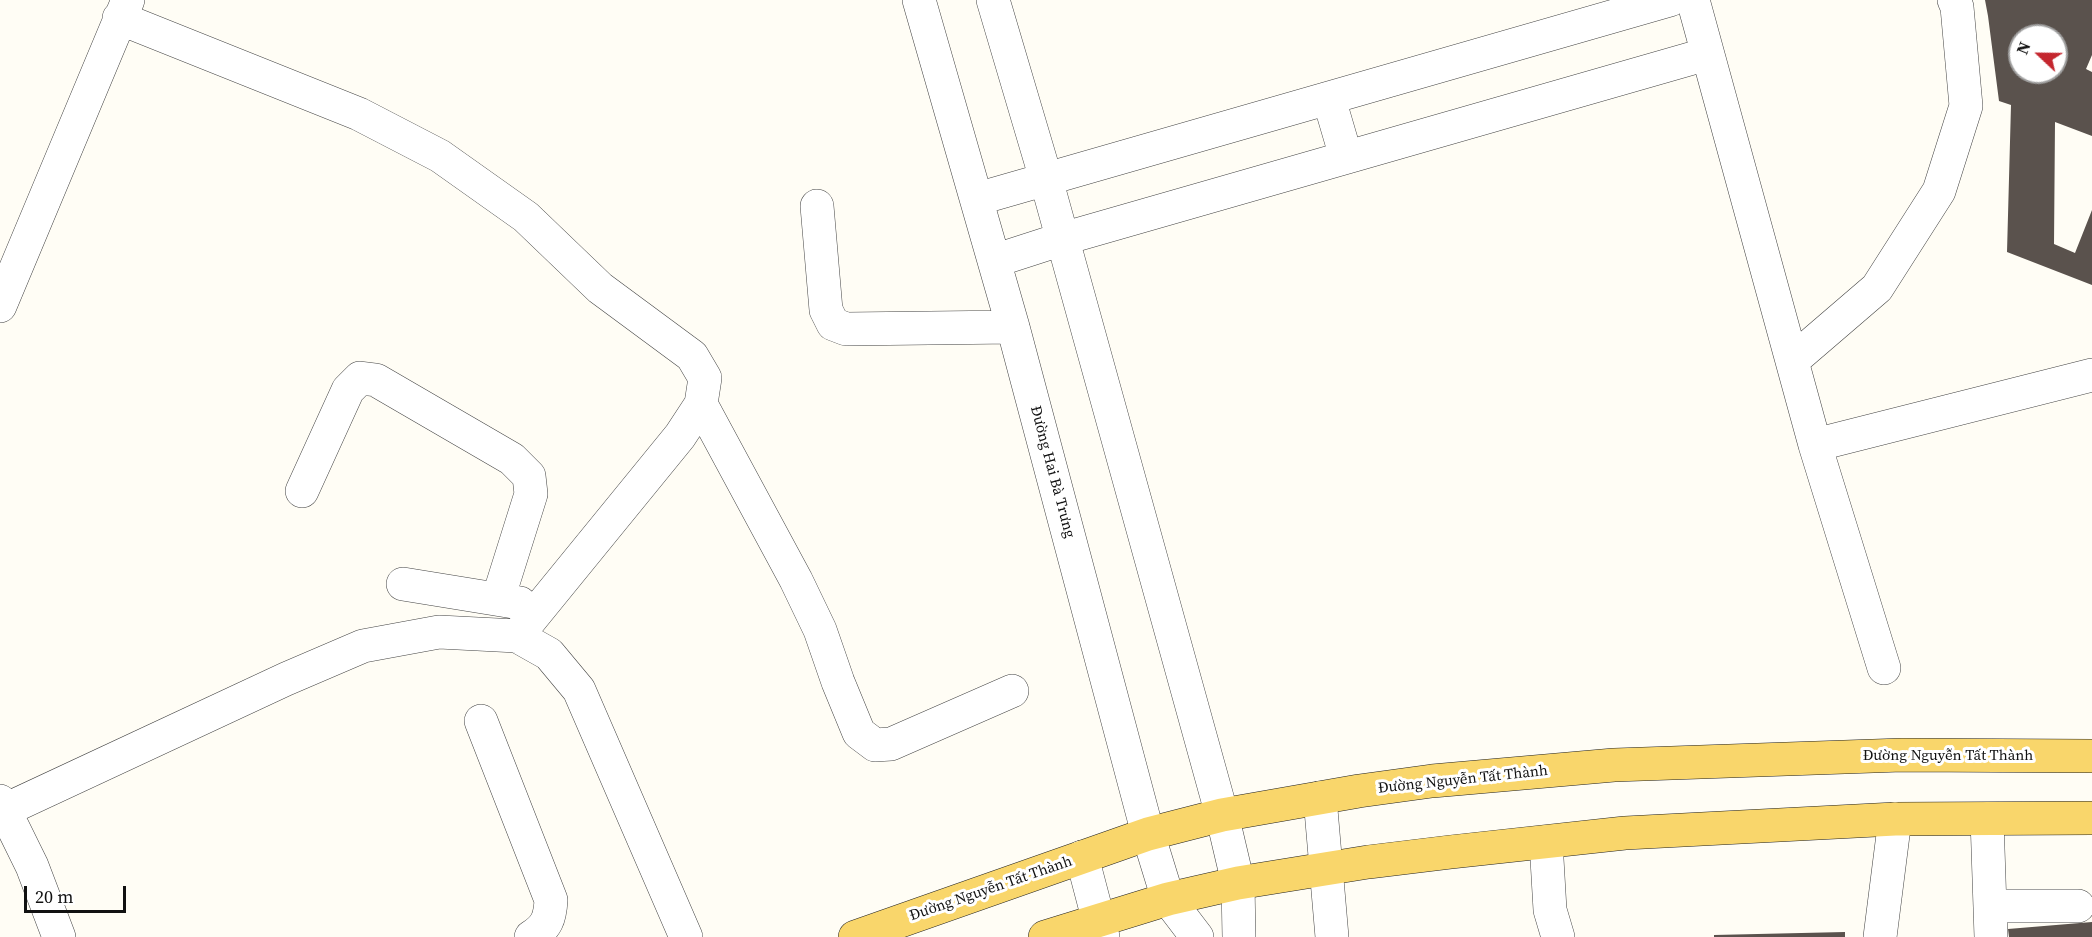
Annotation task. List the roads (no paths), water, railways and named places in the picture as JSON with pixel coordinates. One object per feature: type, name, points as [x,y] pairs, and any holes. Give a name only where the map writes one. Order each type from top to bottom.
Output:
[{"type":"main road","name":"Đường Nguyễn Tất Thành","points":[[855,937],[1148,834],[1222,815],[1432,781],[1614,765],[1902,755],[2092,756]]},
{"type":"main road","points":[[1045,937],[1101,928],[1168,899],[1238,883],[1368,862],[1625,833],[1895,819],[2092,818]]},
{"type":"street","name":"Đường Hai Bà Trưng","points":[[919,0],[977,199],[1148,834],[1168,899],[1197,937]]},
{"type":"street","points":[[993,0],[1046,179],[1222,815],[1238,883],[1239,937]]},
{"type":"street","points":[[977,199],[1670,0]]},
{"type":"street","points":[[1693,0],[1815,445],[1884,668]]},
{"type":"street","points":[[1792,362],[1878,288],[1939,191],[1965,106],[1957,7],[1954,0]]},
{"type":"street","points":[[0,306],[123,9],[359,114],[440,156],[526,218],[600,288],[692,356],[705,378],[701,404],[680,436],[517,636]]},
{"type":"street","points":[[994,261],[1062,239],[1707,54]]},
{"type":"street","points":[[1329,99],[1346,157]]},
{"type":"street","points":[[817,206],[826,310],[833,324],[846,329],[1012,327]]},
{"type":"street","points":[[1815,445],[2092,375]]},
{"type":"street","points":[[302,491],[348,390],[360,378],[376,380],[512,459],[529,476],[531,494],[498,599]]},
{"type":"street","points":[[701,404],[801,590],[820,630],[859,733],[875,745],[891,744],[1012,692]]},
{"type":"street","points":[[403,584],[542,606]]},
{"type":"street","points":[[59,937],[32,866],[2,806],[363,646],[439,632],[517,636],[549,654],[579,690],[686,937]]},
{"type":"street","points":[[481,722],[551,900],[550,919],[531,937]]},
{"type":"street","points":[[1320,798],[1332,937]]},
{"type":"street","points":[[1880,937],[1895,819]]},
{"type":"street","points":[[1987,819],[1990,921],[2078,906]]},
{"type":"street","points":[[1546,842],[1550,910],[1554,930],[1558,937]]},
{"type":"street","points":[[1082,857],[1101,928]]}]
